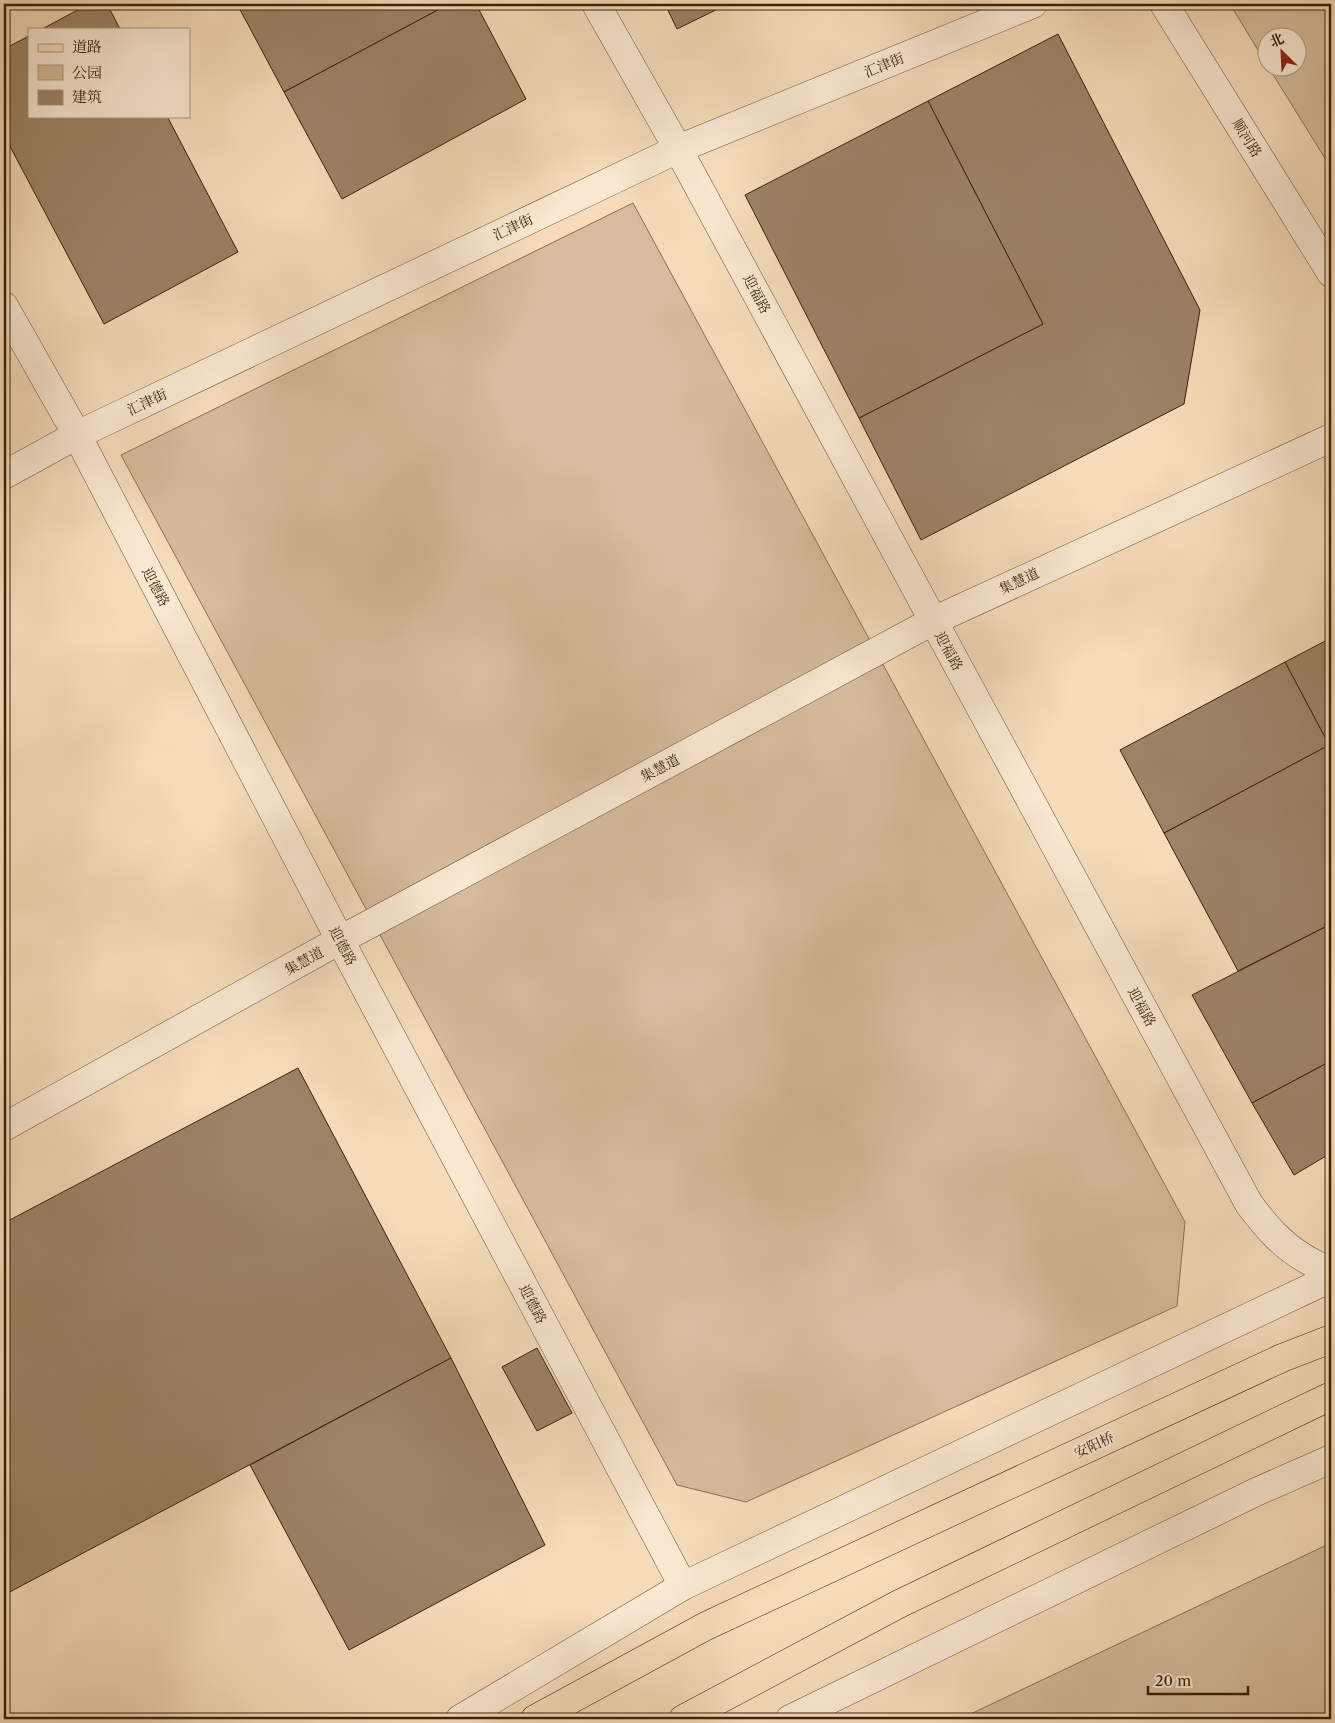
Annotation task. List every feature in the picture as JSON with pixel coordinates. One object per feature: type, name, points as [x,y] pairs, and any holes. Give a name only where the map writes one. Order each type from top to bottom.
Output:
[{"type":"main road","name":"安阳桥","points":[[535,1719],[706,1626],[1282,1358],[1331,1339]]},
{"type":"main road","points":[[683,1719],[899,1604],[1331,1396]]},
{"type":"street","name":"迎福路","points":[[596,4],[678,149],[1249,1204],[1283,1244],[1304,1258],[1331,1270]]},
{"type":"street","name":"汇津街","points":[[4,476],[77,435],[678,149],[1034,4]]},
{"type":"street","name":"顺河路","points":[[1164,4],[1331,273]]},
{"type":"street","name":"迎德路","points":[[4,306],[77,435],[340,940],[683,1586]]},
{"type":"street","name":"集慧道","points":[[4,1127],[340,940],[933,620],[1331,438]]},
{"type":"street","points":[[460,1719],[683,1586],[1331,1278]]},
{"type":"street","points":[[790,1719],[1256,1492],[1331,1459]]},
{"type":"green space","points":[[1230,4],[1331,4],[1331,168],[1275,78],[1308,78],[1308,28],[1258,28],[1258,50]]},
{"type":"green space","points":[[633,203],[1185,1222],[1177,1306],[746,1502],[677,1485],[121,455]]},
{"type":"green space","points":[[1331,1543],[1331,1719],[960,1719]]},
{"type":"building","points":[[89,4],[107,4],[119,28],[44,28]]},
{"type":"building","points":[[237,4],[449,4],[284,92]]},
{"type":"building","points":[[449,4],[476,4],[526,99],[342,199],[284,92]]},
{"type":"building","points":[[665,4],[728,4],[677,29]]},
{"type":"building","points":[[1058,34],[1200,310],[1184,404],[921,540],[859,418],[1043,324],[928,101]]},
{"type":"building","points":[[28,37],[28,118],[168,118],[238,252],[104,324],[4,135],[4,49]]},
{"type":"building","points":[[928,101],[1043,324],[859,418],[745,195]]},
{"type":"building","points":[[1331,638],[1331,924],[1238,971],[1164,833],[1329,745],[1285,662]]},
{"type":"building","points":[[1285,662],[1329,745],[1164,833],[1120,750]]},
{"type":"building","points":[[1331,924],[1331,1061],[1252,1103],[1192,995]]},
{"type":"building","points":[[1331,1061],[1331,1153],[1294,1175],[1252,1103]]},
{"type":"building","points":[[298,1068],[451,1358],[4,1595],[4,1223]]},
{"type":"building","points":[[537,1348],[572,1413],[537,1431],[502,1367]]},
{"type":"building","points":[[451,1358],[545,1545],[349,1650],[250,1465]]}]
